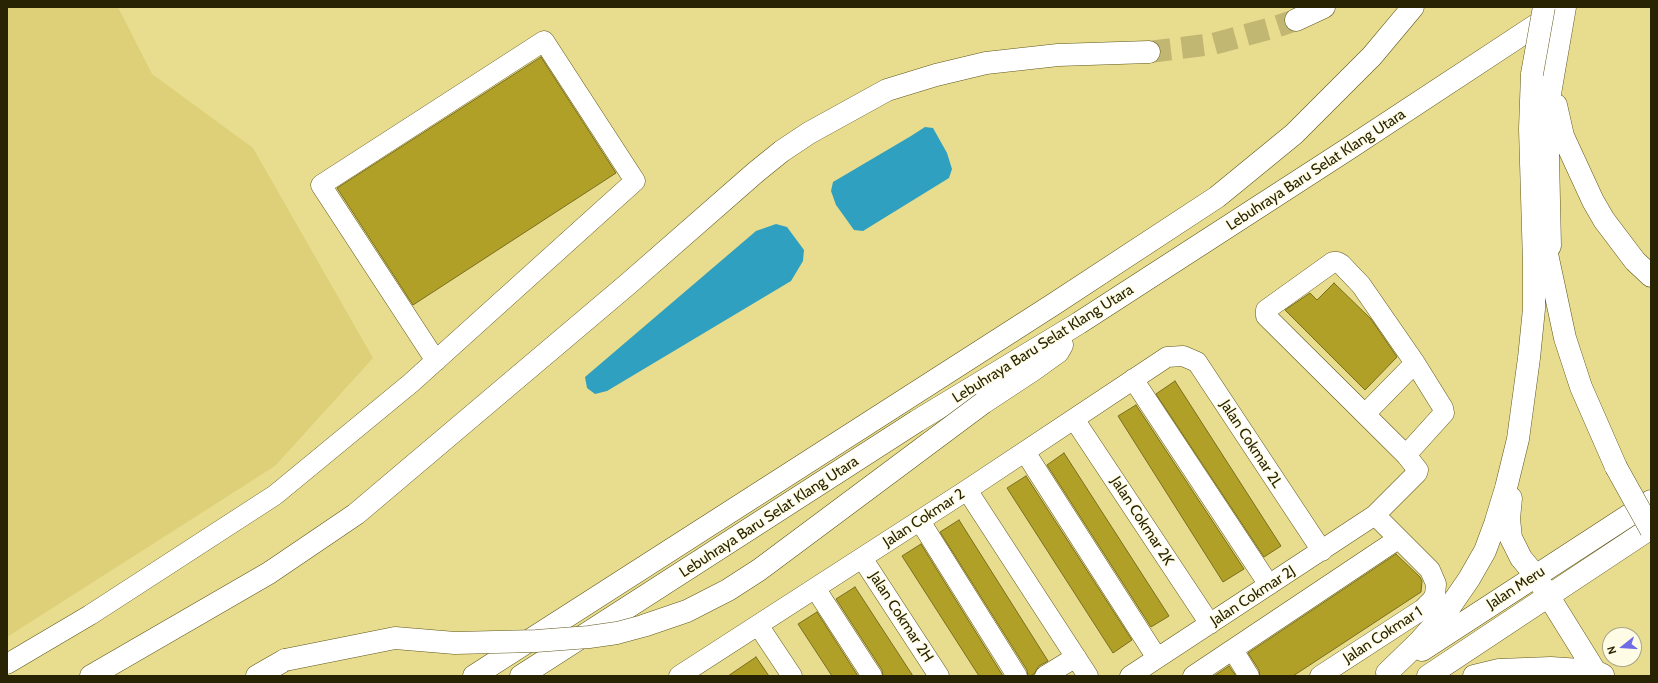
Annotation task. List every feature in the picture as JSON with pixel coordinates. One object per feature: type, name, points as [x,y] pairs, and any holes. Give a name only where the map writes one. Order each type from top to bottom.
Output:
[{"type":"highway","points":[[1296,20],[1324,7]]},
{"type":"highway","name":"Lebuhraya Baru Selat Klang Utara","points":[[474,676],[1048,308],[1217,196],[1294,134],[1372,56],[1413,7]]},
{"type":"highway","points":[[1544,7],[1551,277]]},
{"type":"highway","points":[[1564,7],[1530,129],[1534,309],[1509,519],[1511,538],[1521,558],[1536,576],[1598,674]]},
{"type":"highway","name":"Lebuhraya Baru Selat Klang Utara","points":[[521,676],[917,421],[1078,323],[1351,147],[1564,7]]},
{"type":"highway","points":[[91,676],[269,573],[356,514],[628,284],[756,172],[782,151],[809,133],[887,90],[936,75],[986,63],[1058,55],[1149,52]]},
{"type":"highway","points":[[1545,79],[1563,136],[1593,201],[1604,220],[1635,261],[1651,276]]},
{"type":"highway","points":[[1530,129],[1537,202],[1551,277],[1565,338],[1584,394],[1616,467],[1651,529]]},
{"type":"highway","points":[[257,676],[285,660],[395,638],[455,642],[536,641],[589,637],[617,633],[687,611],[728,590],[759,570],[983,403],[1058,352],[1078,323]]},
{"type":"highway","points":[[1384,675],[1420,642],[1449,608],[1485,551],[1506,488],[1518,439]]},
{"type":"highway","name":"Jalan Meru","points":[[1384,675],[1651,501]]},
{"type":"highway","name":"Jalan Meru","points":[[1428,676],[1651,529]]},
{"type":"highway","points":[[1474,676],[1499,670],[1544,668],[1598,674]]},
{"type":"street","points":[[7,664],[90,615],[275,495],[412,384],[635,181],[544,41],[321,185],[436,361]]},
{"type":"street","points":[[1333,262],[1337,262],[1361,285],[1415,363],[1443,408],[1444,413],[1406,455],[1365,414],[1266,316],[1266,310],[1333,262]]},
{"type":"street","name":"Jalan Cokmar 2L","points":[[1167,357],[1183,356],[1197,362],[1322,551]]},
{"type":"street","name":"Jalan Cokmar 2","points":[[679,676],[920,521],[1167,357]]},
{"type":"street","points":[[1365,414],[1415,363]]},
{"type":"street","points":[[1134,379],[1269,585]]},
{"type":"street","name":"Jalan Cokmar 2K","points":[[1074,419],[1210,624]]},
{"type":"street","points":[[1025,452],[1158,658]]},
{"type":"street","name":"Jalan Cokmar 2J","points":[[1130,676],[1375,515],[1417,473],[1418,470],[1406,455]]},
{"type":"street","points":[[967,490],[1088,676]]},
{"type":"street","name":"Jalan Cokmar 1","points":[[1320,676],[1423,609],[1432,600],[1437,589],[1433,574],[1375,515]]},
{"type":"street","points":[[920,521],[1017,676]]},
{"type":"street","points":[[1193,676],[1398,539]]},
{"type":"street","name":"Jalan Cokmar 2H","points":[[862,558],[940,676]]},
{"type":"street","points":[[815,588],[872,676]]},
{"type":"street","points":[[758,625],[792,676]]},
{"type":"street","points":[[1233,650],[1249,676]]},
{"type":"street","points":[[1045,676],[1076,657]]},
{"type":"shaded area","points":[[7,7],[118,7],[152,74],[253,148],[373,358],[275,466],[7,637]]},
{"type":"water","points":[[925,127],[933,128],[947,153],[952,169],[949,178],[863,231],[854,230],[836,205],[831,191],[833,182]]},
{"type":"water","points":[[776,224],[787,227],[804,250],[803,261],[791,281],[607,391],[595,394],[587,388],[585,377],[756,231]]},
{"type":"building","points":[[541,57],[616,173],[413,305],[337,188]]},
{"type":"building","points":[[1334,283],[1371,319],[1397,357],[1365,390],[1285,310],[1310,293],[1317,300]]},
{"type":"building","points":[[1175,381],[1281,546],[1264,557],[1156,394]]},
{"type":"building","points":[[1136,405],[1244,569],[1223,582],[1118,416]]},
{"type":"building","points":[[1064,453],[1169,616],[1151,627],[1047,465]]},
{"type":"building","points":[[1026,476],[1132,640],[1113,653],[1007,488]]},
{"type":"building","points":[[959,520],[1048,661],[1039,666],[1034,674],[1030,676],[1028,676],[1027,670],[940,532]]},
{"type":"building","points":[[921,544],[1003,676],[979,676],[902,556]]},
{"type":"building","points":[[1396,554],[1420,577],[1422,581],[1421,592],[1293,676],[1260,676],[1259,670],[1248,653]]},
{"type":"building","points":[[855,587],[913,676],[883,676],[882,670],[836,599]]},
{"type":"building","points":[[817,612],[858,676],[832,676],[798,624]]},
{"type":"building","points":[[756,657],[769,676],[728,676]]},
{"type":"building","points":[[1229,666],[1236,676],[1214,676]]},
{"type":"tunnel","points":[[1149,52],[1213,44],[1296,20]]}]
